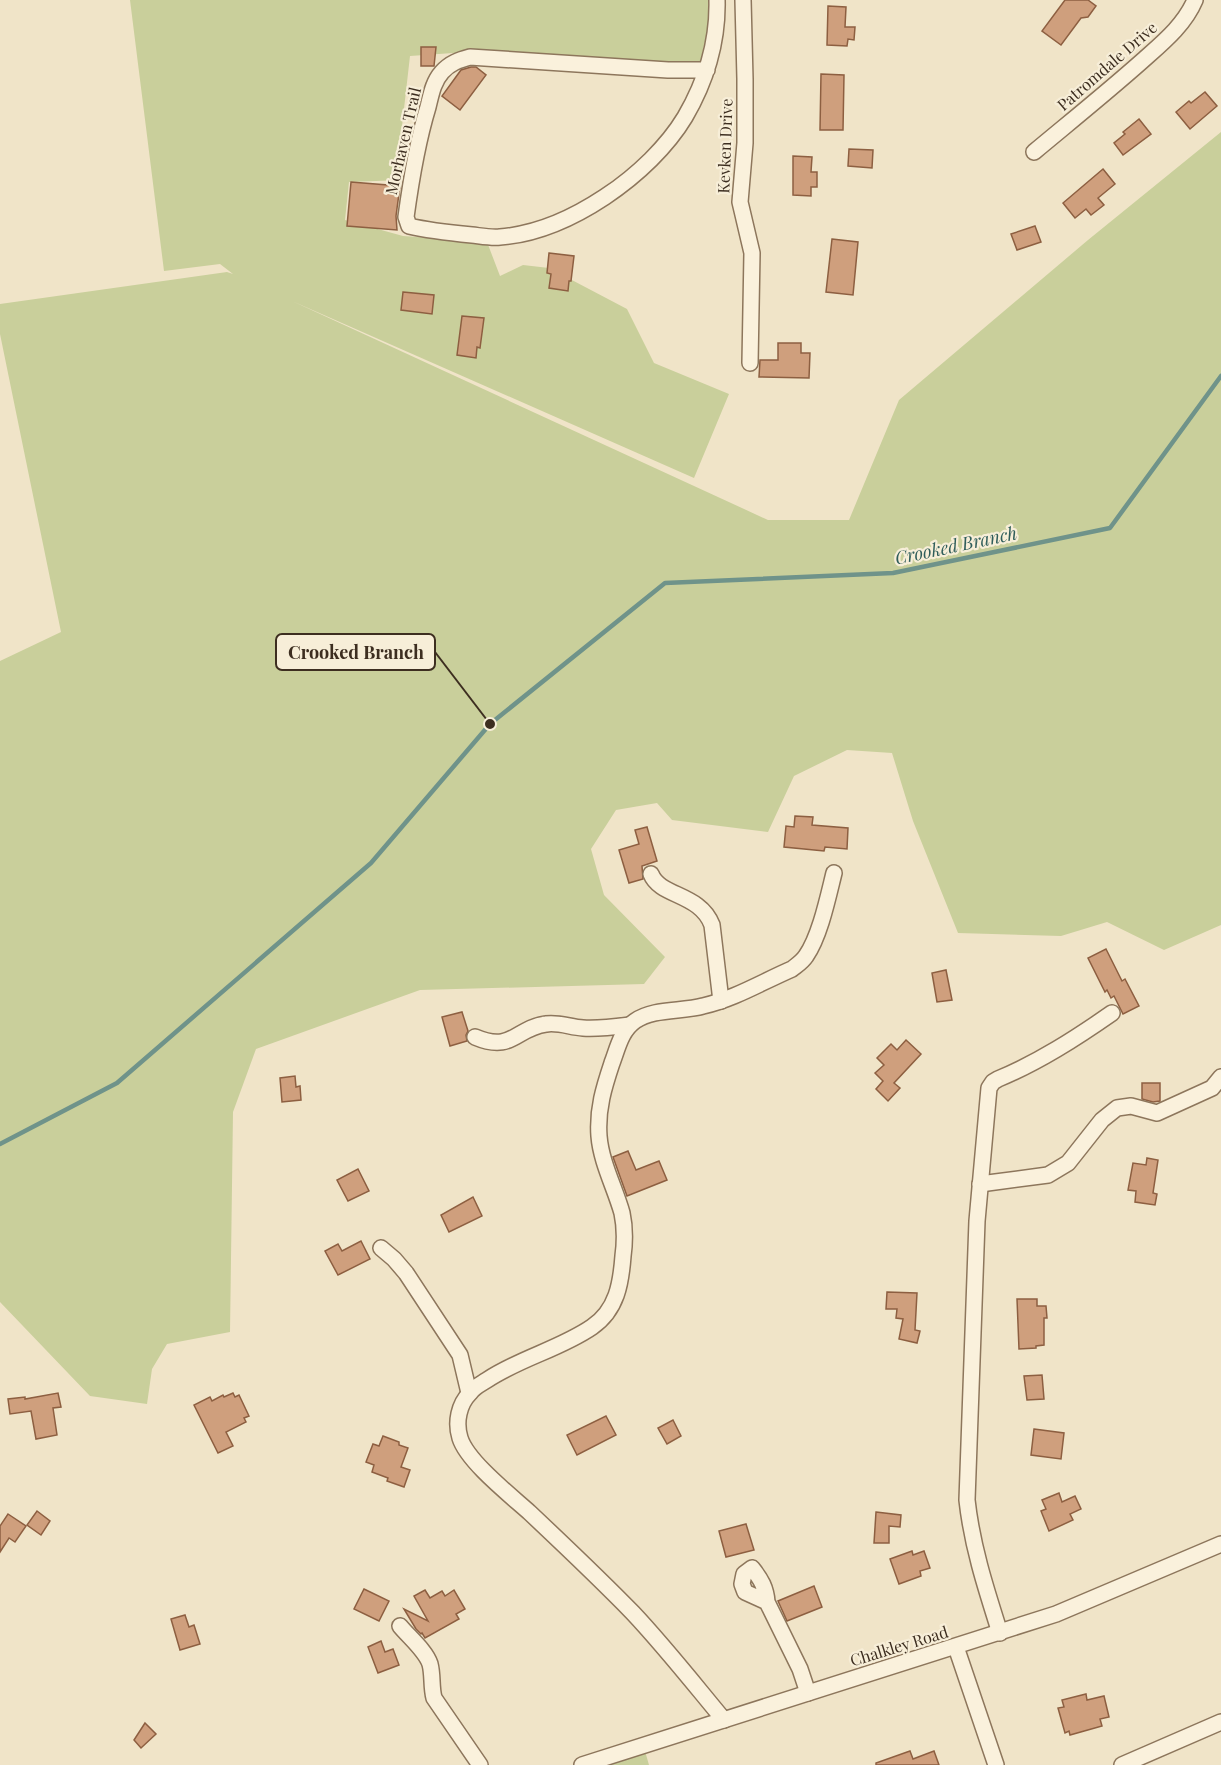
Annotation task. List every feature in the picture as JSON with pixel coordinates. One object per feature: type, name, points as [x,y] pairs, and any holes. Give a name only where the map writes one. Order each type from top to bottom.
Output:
[{"type":"street","name":"Morhaven Trail","points":[[707,70],[668,70],[470,57],[458,60],[440,74],[434,84],[413,165],[406,222],[409,226],[423,229],[498,237],[547,227],[595,204],[653,157],[685,118],[698,93],[707,70],[714,46],[717,0]]},
{"type":"street","name":"Kevken Drive","points":[[742,0],[745,122],[740,202],[752,253],[750,363]]},
{"type":"street","name":"Patromdale Drive","points":[[1034,152],[1172,34],[1185,18],[1195,0]]},
{"type":"street","points":[[724,1720],[635,1615],[464,1448],[459,1436],[459,1411],[469,1393],[496,1374],[584,1332],[597,1323],[610,1309],[617,1295],[622,1280],[625,1236],[622,1216],[601,1149],[598,1115],[601,1094],[622,1034],[637,1019],[649,1014],[701,1007],[721,1001],[792,969],[807,955],[815,939],[834,873]]},
{"type":"street","points":[[651,874],[656,883],[702,908],[708,915],[712,925],[721,1001]]},
{"type":"street","points":[[1000,1633],[979,1568],[970,1530],[967,1500],[977,1221],[989,1088],[993,1082],[1037,1061],[1083,1034],[1112,1013]]},
{"type":"street","points":[[475,1037],[498,1042],[512,1040],[544,1024],[558,1023],[580,1028],[630,1025]]},
{"type":"street","points":[[980,1184],[1048,1176],[1068,1163],[1102,1120],[1117,1108],[1131,1106],[1157,1113],[1212,1088],[1221,1077]]},
{"type":"street","points":[[381,1248],[406,1273],[460,1355],[469,1393]]},
{"type":"street","name":"Chalkley Road","points":[[582,1765],[1056,1614],[1221,1544]]},
{"type":"street","points":[[767,1602],[800,1669],[808,1693]]},
{"type":"street","points":[[400,1626],[424,1653],[429,1662],[434,1698],[480,1765]]},
{"type":"street","points":[[956,1647],[996,1765]]},
{"type":"street","points":[[1122,1765],[1221,1722]]},
{"type":"green space","points":[[130,0],[708,0],[709,24],[700,63],[453,53],[410,56],[401,135],[403,180],[349,182],[345,220],[403,236],[487,242],[500,276],[523,265],[549,268],[627,309],[654,363],[729,394],[694,478],[292,301],[768,520],[849,520],[899,400],[1088,240],[1221,132],[1221,925],[1164,950],[1107,922],[1061,936],[958,933],[913,821],[892,753],[847,750],[794,776],[768,832],[672,820],[657,803],[616,810],[591,849],[604,895],[665,957],[644,984],[420,990],[256,1049],[233,1112],[230,1332],[167,1344],[152,1369],[147,1404],[90,1396],[0,1302],[0,661],[61,632],[0,334],[0,304],[227,272],[233,274],[220,264],[164,271]]},
{"type":"green space","points":[[645,1751],[649,1765],[603,1765]]},
{"type":"building","points":[[1065,0],[1088,0],[1096,6],[1088,17],[1081,18],[1061,45],[1042,31]]},
{"type":"building","points":[[828,6],[846,7],[845,27],[855,27],[854,40],[848,39],[847,46],[827,45]]},
{"type":"building","points":[[421,47],[436,47],[434,66],[421,66]]},
{"type":"building","points":[[476,67],[486,75],[460,110],[442,96],[461,70]]},
{"type":"building","points":[[821,74],[844,75],[843,130],[820,130]]},
{"type":"building","points":[[1205,92],[1217,106],[1190,129],[1176,112]]},
{"type":"building","points":[[1139,119],[1151,134],[1123,155],[1114,143]]},
{"type":"building","points":[[849,149],[873,150],[872,168],[848,166]]},
{"type":"building","points":[[793,156],[812,157],[811,172],[817,172],[817,187],[811,187],[811,196],[793,195]]},
{"type":"building","points":[[1103,169],[1115,184],[1098,198],[1104,205],[1091,215],[1086,209],[1075,218],[1063,203]]},
{"type":"building","points":[[351,182],[400,186],[396,216],[397,230],[347,226]]},
{"type":"building","points":[[1035,226],[1041,242],[1017,250],[1011,234]]},
{"type":"building","points":[[832,239],[858,242],[853,295],[826,292]]},
{"type":"building","points":[[549,253],[574,256],[568,291],[549,288],[551,274],[547,273]]},
{"type":"building","points":[[403,292],[434,295],[432,314],[401,310]]},
{"type":"building","points":[[462,316],[484,318],[480,348],[477,347],[476,358],[457,355]]},
{"type":"building","points":[[778,343],[801,343],[801,353],[810,353],[809,378],[759,377],[760,360],[778,360]]},
{"type":"building","points":[[795,816],[813,817],[812,825],[848,828],[847,849],[825,847],[824,851],[784,847],[786,826],[794,827]]},
{"type":"building","points":[[647,827],[657,861],[642,866],[643,879],[629,883],[619,850],[639,844],[635,830]]},
{"type":"building","points":[[1106,949],[1122,981],[1125,979],[1139,1006],[1123,1014],[1114,996],[1111,998],[1107,990],[1105,992],[1088,958]]},
{"type":"building","points":[[946,970],[952,1000],[937,1002],[932,973]]},
{"type":"building","points":[[462,1012],[468,1031],[467,1041],[450,1046],[442,1017]]},
{"type":"building","points":[[906,1040],[921,1054],[894,1083],[900,1088],[888,1101],[876,1089],[883,1081],[875,1073],[884,1065],[877,1058],[891,1044],[897,1050]]},
{"type":"building","points":[[295,1076],[296,1087],[300,1086],[301,1100],[282,1102],[280,1078]]},
{"type":"building","points":[[1142,1083],[1160,1083],[1160,1101],[1142,1099]]},
{"type":"building","points":[[628,1151],[636,1170],[659,1161],[667,1180],[627,1196],[613,1157]]},
{"type":"building","points":[[1147,1158],[1158,1160],[1153,1193],[1157,1194],[1155,1205],[1135,1202],[1136,1191],[1128,1190],[1133,1163],[1146,1165]]},
{"type":"building","points":[[358,1169],[369,1191],[348,1201],[337,1180]]},
{"type":"building","points":[[473,1197],[482,1216],[449,1232],[441,1215]]},
{"type":"building","points":[[361,1241],[370,1259],[338,1275],[325,1251],[338,1244],[342,1251]]},
{"type":"building","points":[[887,1292],[917,1293],[915,1330],[920,1331],[917,1343],[899,1339],[903,1319],[896,1318],[897,1309],[886,1309]]},
{"type":"building","points":[[1017,1299],[1037,1299],[1037,1306],[1046,1306],[1044,1345],[1019,1349]]},
{"type":"building","points":[[1042,1375],[1044,1399],[1027,1400],[1024,1376]]},
{"type":"building","points":[[58,1393],[61,1407],[53,1408],[57,1435],[36,1439],[31,1411],[10,1414],[8,1399],[25,1397],[25,1399]]},
{"type":"building","points":[[233,1393],[235,1397],[239,1395],[249,1416],[244,1418],[246,1422],[226,1432],[233,1446],[218,1453],[194,1405],[210,1397],[212,1401]]},
{"type":"building","points":[[606,1416],[616,1435],[577,1455],[567,1435]]},
{"type":"building","points":[[673,1420],[681,1436],[667,1444],[658,1428]]},
{"type":"building","points":[[1034,1429],[1064,1433],[1061,1459],[1031,1455]]},
{"type":"building","points":[[383,1436],[408,1448],[401,1467],[410,1470],[404,1487],[372,1472],[374,1465],[366,1462],[373,1444],[379,1446]]},
{"type":"building","points":[[1059,1493],[1062,1502],[1075,1496],[1081,1509],[1070,1514],[1073,1520],[1049,1531],[1041,1511],[1046,1509],[1042,1500]]},
{"type":"building","points":[[37,1511],[50,1521],[41,1535],[27,1525]]},
{"type":"building","points":[[876,1512],[901,1515],[900,1527],[889,1526],[889,1543],[874,1543]]},
{"type":"building","points":[[8,1514],[26,1526],[15,1542],[9,1538],[0,1552],[0,1526]]},
{"type":"building","points":[[746,1524],[754,1550],[726,1557],[719,1531]]},
{"type":"building","points":[[912,1551],[913,1555],[924,1551],[930,1568],[920,1571],[921,1576],[899,1584],[890,1559]]},
{"type":"building","points":[[814,1586],[822,1607],[787,1621],[778,1601]]},
{"type":"building","points":[[364,1589],[389,1601],[379,1621],[354,1609]]},
{"type":"building","points":[[425,1590],[430,1598],[442,1591],[445,1596],[454,1590],[465,1609],[456,1614],[459,1619],[425,1638],[416,1629],[404,1609],[428,1621],[414,1596]]},
{"type":"building","points":[[185,1615],[189,1627],[194,1625],[200,1644],[180,1650],[171,1619]]},
{"type":"building","points":[[381,1641],[385,1652],[393,1649],[399,1665],[378,1673],[368,1647]]},
{"type":"building","points":[[1086,1694],[1087,1700],[1104,1696],[1109,1717],[1100,1719],[1102,1726],[1070,1735],[1069,1731],[1065,1733],[1058,1708],[1064,1707],[1062,1700]]},
{"type":"building","points":[[145,1723],[156,1734],[141,1748],[134,1740]]},
{"type":"building","points":[[910,1751],[913,1759],[934,1751],[939,1765],[876,1765],[876,1763]]},
{"type":"waterway","name":"Crooked Branch","points":[[0,1144],[117,1083],[371,863],[490,724],[665,583],[893,573],[1110,528],[1221,376]]},
{"type":"place","name":"Crooked Branch","points":[[490,724]]}]
